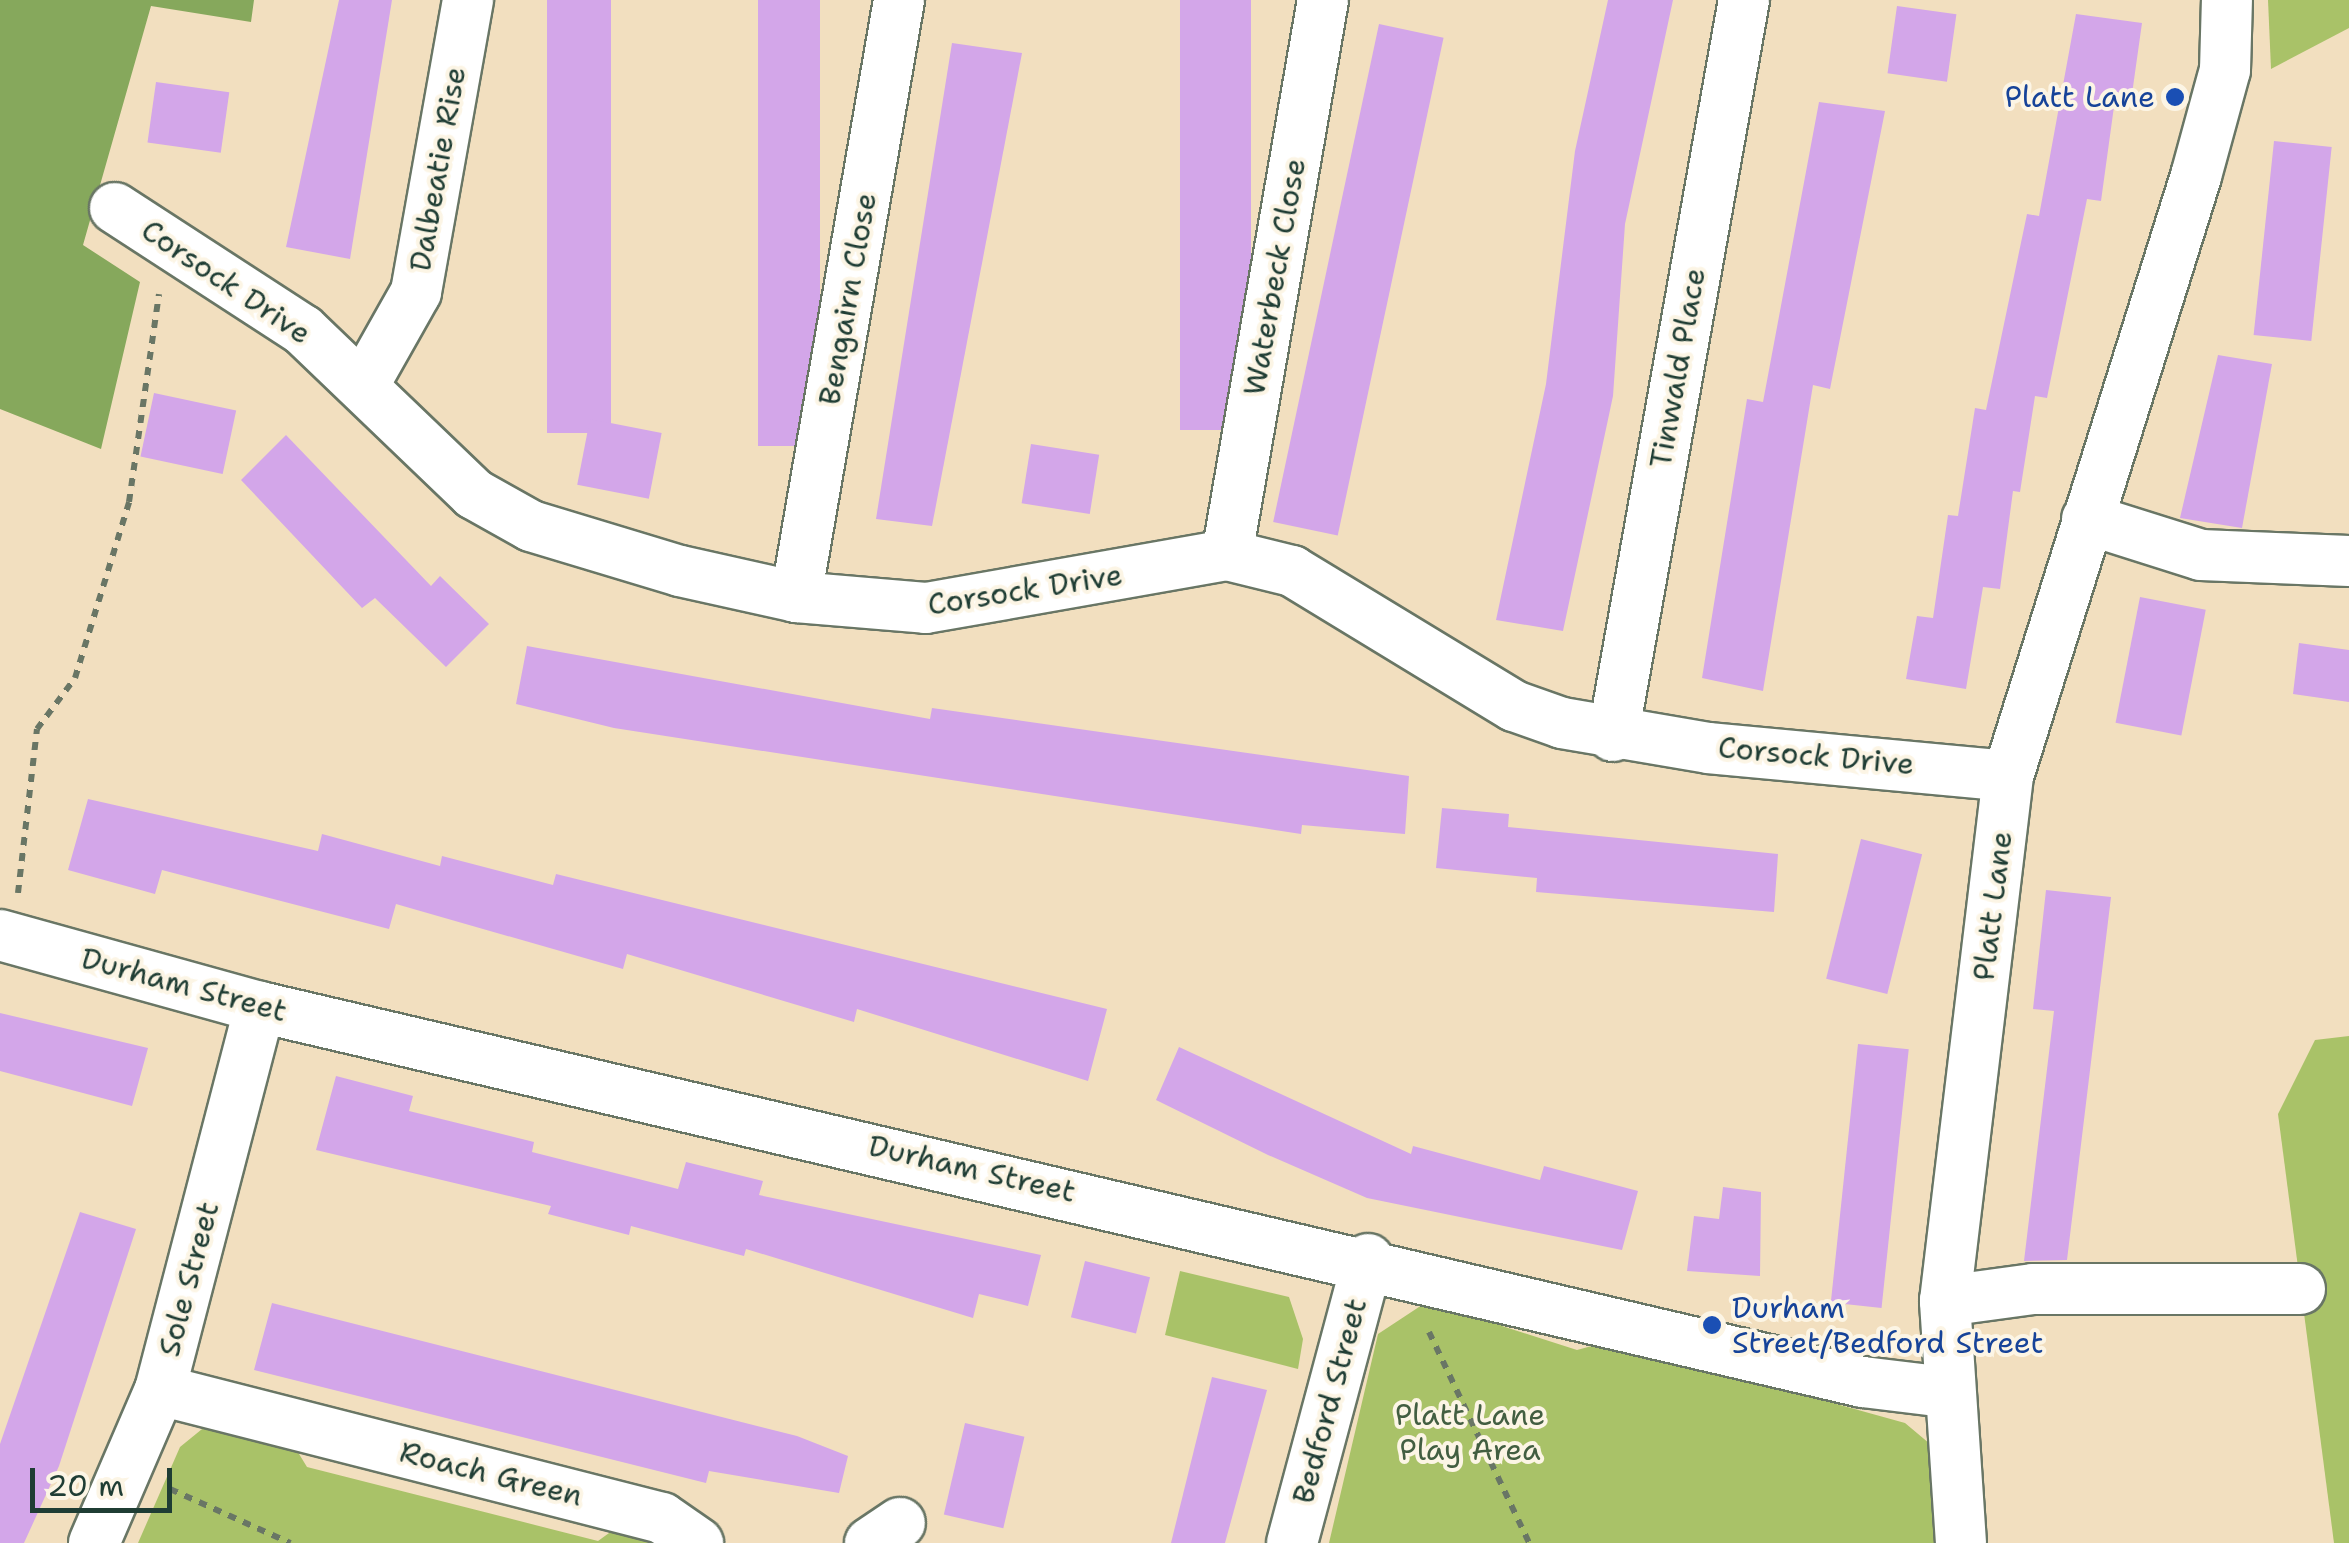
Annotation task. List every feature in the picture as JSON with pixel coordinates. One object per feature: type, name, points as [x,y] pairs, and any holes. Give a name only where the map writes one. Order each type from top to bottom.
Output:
[{"type":"street","name":"Dalbeatie Rise","points":[[363,386],[416,292],[468,0]]},
{"type":"street","name":"Bengairn Close","points":[[796,597],[899,0]]},
{"type":"street","name":"Waterbeck Close","points":[[1227,554],[1324,0]]},
{"type":"street","name":"Platt Lane","points":[[1961,1543],[1946,1392],[1945,1301],[2008,776],[2196,176],[2225,70],[2228,0]]},
{"type":"street","name":"Tinwald Place","points":[[1613,736],[1755,8]]},
{"type":"street","name":"Corsock Drive","points":[[115,208],[303,330],[363,386],[421,451],[530,526],[796,597],[926,608],[1227,554],[1292,571],[1514,706],[1613,736],[2008,776]]},
{"type":"street","points":[[2087,520],[2200,555],[2349,560]]},
{"type":"street","name":"Durham Street","points":[[6,937],[260,1007],[1368,1259],[1862,1382],[1946,1392]]},
{"type":"street","name":"Sole Street","points":[[94,1543],[122,1470],[160,1390],[260,1007]]},
{"type":"street","name":"Bedford Street","points":[[1292,1543],[1368,1259]]},
{"type":"street","points":[[1945,1301],[2033,1289],[2300,1289]]},
{"type":"street","name":"Roach Green","points":[[160,1390],[662,1518],[698,1543]]},
{"type":"path","points":[[6,937],[37,729],[75,678],[129,502],[157,302],[176,246]]},
{"type":"path","points":[[1420,1313],[1529,1543]]},
{"type":"path","points":[[122,1470],[290,1543]]},
{"type":"green space","points":[[0,0],[254,0],[251,22],[151,6],[83,245],[140,282],[101,449],[0,409]]},
{"type":"green space","points":[[2268,0],[2349,0],[2349,28],[2271,69]]},
{"type":"green space","points":[[2349,1036],[2349,1543],[2334,1543],[2278,1114],[2315,1040]]},
{"type":"green space","points":[[1180,1271],[1289,1297],[1303,1339],[1298,1369],[1165,1335]]},
{"type":"green space","name":"Platt Lane Play Area","points":[[1472,1299],[1502,1326],[1577,1350],[1610,1341],[1905,1423],[1936,1449],[1948,1543],[1329,1543],[1378,1334],[1422,1305]]},
{"type":"green space","points":[[207,1425],[296,1449],[307,1467],[598,1541],[616,1528],[663,1543],[138,1543],[180,1447]]},
{"type":"building","points":[[339,0],[392,0],[350,259],[286,247]]},
{"type":"building","points":[[547,0],[611,0],[611,433],[547,433]]},
{"type":"building","points":[[758,0],[820,0],[820,446],[758,446]]},
{"type":"building","points":[[1180,0],[1251,0],[1251,430],[1180,430]]},
{"type":"building","points":[[1608,0],[1673,0],[1625,224],[1613,396],[1563,631],[1496,620],[1546,384],[1575,151]]},
{"type":"building","points":[[1897,6],[1956,14],[1947,82],[1888,73]]},
{"type":"building","points":[[2076,14],[2142,23],[2132,94],[2116,92],[2101,201],[2087,199],[2047,398],[2035,396],[2020,492],[2013,491],[2000,589],[1983,587],[1966,689],[1906,679],[1917,616],[1933,618],[1948,515],[1958,516],[1975,408],[1986,410],[2027,214],[2039,216]]},
{"type":"building","points":[[1379,24],[1444,38],[1338,536],[1273,522]]},
{"type":"building","points":[[952,43],[1022,53],[932,526],[876,519]]},
{"type":"building","points":[[156,82],[229,92],[221,153],[148,142]]},
{"type":"building","points":[[1819,102],[1885,111],[1830,389],[1813,385],[1763,691],[1702,678],[1747,399],[1763,402]]},
{"type":"building","points":[[2274,141],[2332,147],[2311,341],[2254,335]]},
{"type":"building","points":[[2218,355],[2272,364],[2242,528],[2180,518]]},
{"type":"building","points":[[154,393],[236,410],[223,474],[140,457]]},
{"type":"building","points":[[590,419],[662,433],[649,499],[577,485]]},
{"type":"building","points":[[286,435],[431,586],[440,576],[489,624],[446,667],[375,598],[362,608],[241,480]]},
{"type":"building","points":[[1031,444],[1099,455],[1090,514],[1022,503]]},
{"type":"building","points":[[2140,597],[2206,610],[2181,735],[2116,723]]},
{"type":"building","points":[[2299,643],[2349,650],[2349,702],[2293,694]]},
{"type":"building","points":[[527,646],[930,719],[932,708],[1409,776],[1405,834],[1302,825],[1301,834],[614,728],[516,704]]},
{"type":"building","points":[[88,799],[318,851],[322,834],[440,866],[442,856],[553,885],[556,874],[1107,1009],[1088,1081],[857,1009],[854,1022],[627,954],[623,969],[396,904],[389,929],[162,870],[155,894],[68,870]]},
{"type":"building","points":[[1442,808],[1509,814],[1508,827],[1778,854],[1774,912],[1536,892],[1537,878],[1436,868]]},
{"type":"building","points":[[1861,839],[1922,854],[1887,994],[1826,979]]},
{"type":"building","points":[[2046,890],[2111,897],[2067,1260],[2024,1261],[2054,1011],[2033,1009]]},
{"type":"building","points":[[0,1013],[148,1048],[132,1106],[0,1071]]},
{"type":"building","points":[[1858,1044],[1909,1049],[1882,1308],[1831,1303]]},
{"type":"building","points":[[1179,1047],[1411,1154],[1413,1146],[1540,1180],[1544,1166],[1638,1191],[1622,1250],[1367,1198],[1268,1155],[1156,1100]]},
{"type":"building","points":[[336,1076],[413,1096],[409,1111],[534,1142],[532,1152],[678,1189],[686,1162],[763,1181],[759,1195],[1041,1255],[1028,1306],[979,1294],[973,1318],[746,1249],[744,1256],[631,1226],[629,1235],[548,1214],[551,1206],[316,1150]]},
{"type":"building","points":[[1723,1187],[1761,1192],[1760,1276],[1687,1271],[1694,1216],[1719,1219]]},
{"type":"building","points":[[80,1212],[136,1229],[59,1466],[24,1543],[0,1543],[0,1444]]},
{"type":"building","points":[[1085,1261],[1150,1277],[1136,1333],[1071,1317]]},
{"type":"building","points":[[272,1303],[797,1436],[848,1456],[839,1493],[709,1471],[706,1483],[254,1370]]},
{"type":"building","points":[[1212,1377],[1267,1390],[1225,1543],[1171,1543]]},
{"type":"building","points":[[965,1423],[1024,1437],[1003,1528],[944,1515]]},
{"type":"place","name":"Platt Lane","points":[[2175,97]]},
{"type":"place","name":"Durham Street/Bedford Street","points":[[1712,1325]]}]
